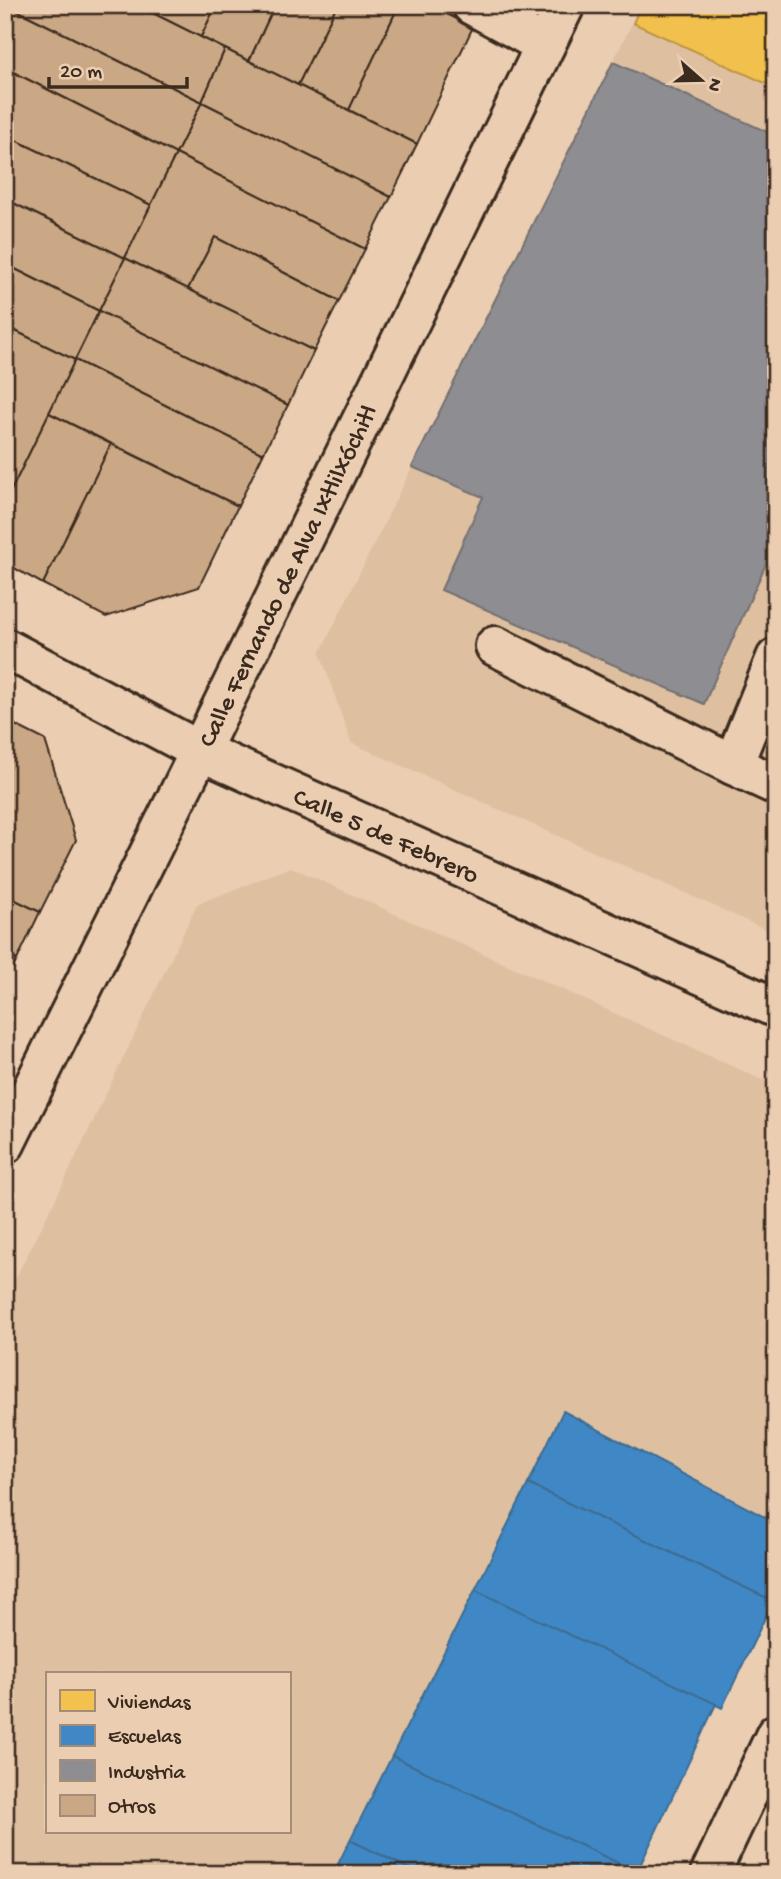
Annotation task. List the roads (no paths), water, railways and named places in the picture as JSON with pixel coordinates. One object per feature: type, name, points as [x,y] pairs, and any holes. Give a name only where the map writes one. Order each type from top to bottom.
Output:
[{"type":"street","points":[[472,5],[545,45]]},
{"type":"street","name":"Calle Fernando de Alva Ixtlilxóchitl","points":[[5,1144],[565,5]]},
{"type":"street","points":[[495,646],[776,785]]},
{"type":"street","name":"Calle 5 de Febrero","points":[[5,648],[200,751],[776,1008]]},
{"type":"street","points":[[733,765],[776,658]]},
{"type":"street","points":[[710,1874],[776,1734]]}]
